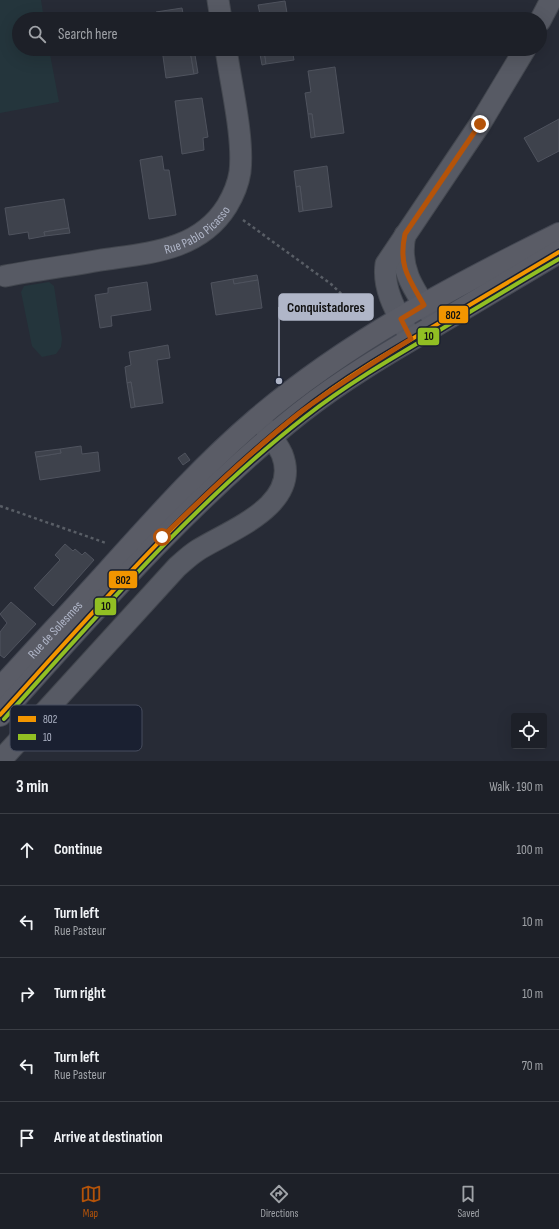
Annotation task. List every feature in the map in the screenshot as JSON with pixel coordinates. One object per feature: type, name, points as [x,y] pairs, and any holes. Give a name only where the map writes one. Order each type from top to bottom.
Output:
[{"type":"main road","points":[[116,575],[127,550],[199,474],[258,418],[329,365],[401,319],[424,305],[559,234]]},
{"type":"main road","points":[[116,575],[272,436],[340,384],[411,339],[559,252]]},
{"type":"main road","name":"Rue de Solesmes","points":[[0,689],[116,575]]},
{"type":"main road","name":"Rue de Solesmes","points":[[0,715],[116,575]]},
{"type":"street","points":[[218,0],[220,12]]},
{"type":"street","points":[[545,12],[551,0]]},
{"type":"street","name":"Rue Pablo Picasso","points":[[4,276],[161,251],[188,242],[215,222],[226,208],[236,187],[241,160],[227,56]]},
{"type":"street","points":[[411,339],[387,290],[384,273],[386,264],[480,124],[521,56]]},
{"type":"street","points":[[405,234],[402,247],[403,266],[424,305],[437,324]]},
{"type":"street","points":[[51,705],[177,567],[197,551],[243,526],[254,518],[275,498],[282,487],[285,476],[285,464],[282,454],[272,436],[258,418]]},
{"type":"street","points":[[0,761],[10,750]]},
{"type":"path","points":[[226,208],[332,284],[356,308],[387,290]]},
{"type":"path","points":[[0,506],[127,550]]},
{"type":"shaded area","points":[[0,0],[41,0],[43,12],[12,12],[12,56],[50,56],[59,102],[0,113]]},
{"type":"shaded area","points":[[49,282],[54,286],[62,339],[61,347],[56,354],[42,357],[32,346],[21,292],[24,286]]},
{"type":"building","points":[[285,1],[287,12],[260,12],[258,5]]},
{"type":"building","points":[[182,8],[183,12],[156,12]]},
{"type":"building","points":[[163,56],[191,56],[194,74],[166,78]]},
{"type":"building","points":[[191,56],[195,56],[198,73],[194,74]]},
{"type":"building","points":[[260,56],[265,56],[266,64],[262,65]]},
{"type":"building","points":[[265,56],[293,56],[294,60],[266,64]]},
{"type":"building","points":[[335,67],[344,133],[315,137],[312,114],[308,114],[305,93],[311,92],[308,71]]},
{"type":"building","points":[[202,98],[208,137],[203,138],[204,150],[182,154],[175,101]]},
{"type":"building","points":[[308,114],[312,114],[315,137],[311,138]]},
{"type":"building","points":[[559,119],[559,151],[538,162],[524,138]]},
{"type":"building","points":[[162,156],[164,170],[169,170],[176,215],[149,219],[140,160]]},
{"type":"building","points":[[327,166],[332,207],[303,211],[300,186],[296,187],[294,171]]},
{"type":"building","points":[[300,186],[303,211],[299,212],[296,187]]},
{"type":"building","points":[[64,199],[69,228],[44,232],[45,236],[29,239],[28,232],[9,235],[5,208]]},
{"type":"building","points":[[69,228],[70,233],[45,236],[44,232]]},
{"type":"building","points":[[257,275],[258,280],[234,284],[233,279]]},
{"type":"building","points":[[233,279],[234,284],[258,280],[262,308],[216,315],[211,283]]},
{"type":"building","points":[[147,282],[151,310],[111,316],[112,326],[100,328],[95,295],[108,293],[108,288]]},
{"type":"building","points":[[168,345],[170,358],[157,360],[163,403],[135,407],[131,382],[127,383],[125,367],[131,365],[129,352]]},
{"type":"building","points":[[131,382],[135,407],[131,408],[127,383]]},
{"type":"building","points":[[81,446],[82,454],[98,452],[100,471],[40,480],[36,457],[61,453],[60,449]]},
{"type":"building","points":[[60,449],[61,453],[36,457],[35,452]]},
{"type":"building","points":[[185,453],[190,460],[183,465],[178,458]]},
{"type":"building","points":[[65,544],[73,551],[75,549],[82,555],[85,552],[94,560],[53,606],[34,588],[60,560],[55,555]]},
{"type":"building","points":[[11,602],[36,624],[4,658],[0,655],[0,632],[7,623],[0,614]]},
{"type":"transit line","name":"802","points":[[0,715],[107,597],[181,520],[259,447],[300,413],[366,366],[559,252]]},
{"type":"transit line","name":"10","points":[[17,705],[111,600],[186,523],[224,486],[305,417],[354,382],[559,259]]},
{"type":"transit line","name":"10","points":[[4,719],[10,712]]},
{"type":"place","name":"Conquistadores","points":[[279,381]]},
{"type":"route","points":[[162,537],[248,456],[301,412],[340,384],[411,339],[401,319],[424,305],[407,276],[403,266],[402,247],[405,234],[480,124]]}]
